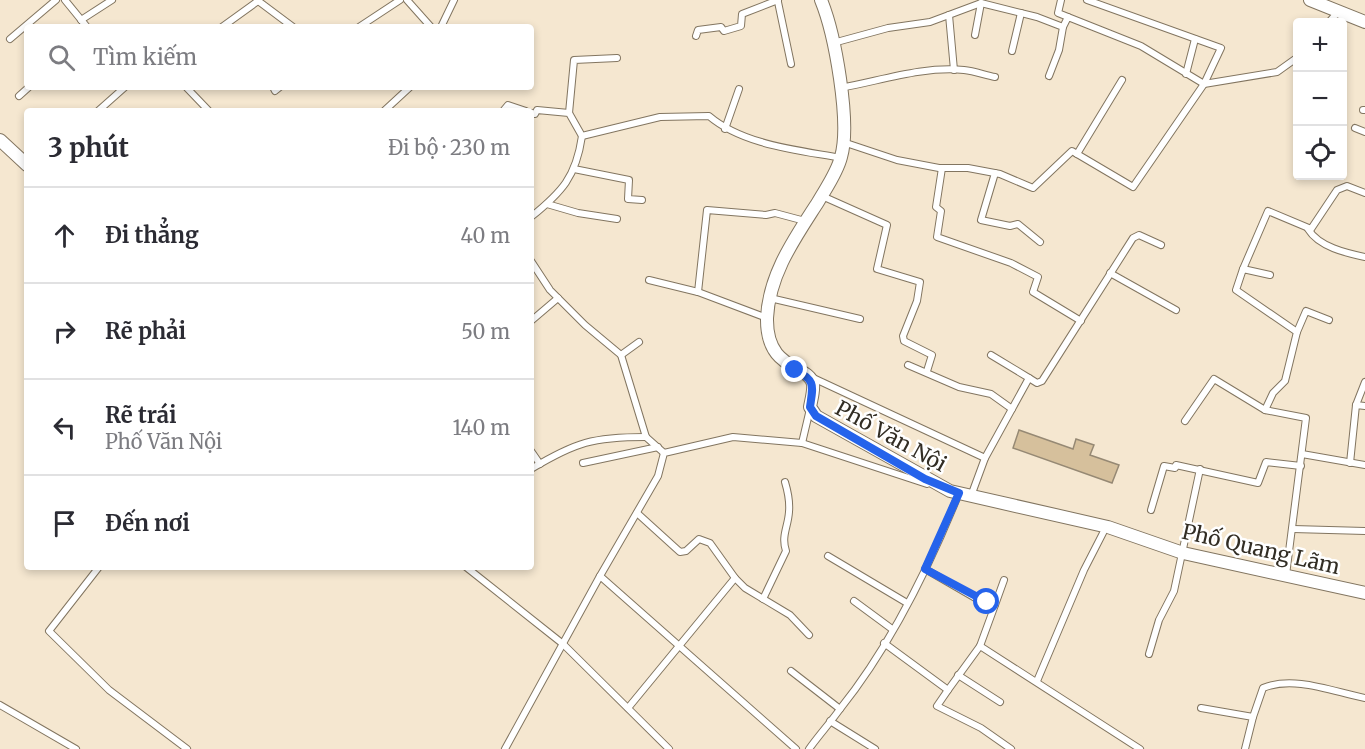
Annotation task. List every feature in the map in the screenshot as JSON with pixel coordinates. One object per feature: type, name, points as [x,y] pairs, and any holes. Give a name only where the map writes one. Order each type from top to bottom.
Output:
[{"type":"street","points":[[808,376],[779,359],[769,340],[767,318],[770,297],[781,262],[822,196],[841,158],[846,125],[839,88],[839,72],[821,0]]},
{"type":"street","points":[[1314,1],[1365,22]]},
{"type":"street","points":[[0,140],[24,162]]},
{"type":"street","name":"Phố Văn Nội","points":[[808,376],[813,384],[810,407],[816,416],[830,426],[960,493],[1108,527],[1149,539]]},
{"type":"street","name":"Phố Quang Lãm","points":[[1149,539],[1183,553],[1365,593]]},
{"type":"lane","points":[[28,24],[56,0]]},
{"type":"lane","points":[[65,0],[84,24]]},
{"type":"lane","points":[[81,20],[112,0]]},
{"type":"lane","points":[[226,24],[258,0],[289,24]]},
{"type":"lane","points":[[364,24],[400,0]]},
{"type":"lane","points":[[407,0],[428,24]]},
{"type":"lane","points":[[442,24],[454,0]]},
{"type":"lane","points":[[1061,0],[1058,13],[1140,46],[1204,84],[1277,72],[1293,61]]},
{"type":"lane","points":[[843,142],[897,160],[942,168],[968,168],[995,173],[1033,188],[1072,151],[1133,187],[1204,84],[1221,48],[1088,0]]},
{"type":"lane","points":[[696,36],[698,30],[721,27],[724,31],[741,26],[742,14],[778,1],[791,64]]},
{"type":"lane","points":[[832,43],[888,28],[930,22],[981,3],[1022,13],[1063,27]]},
{"type":"lane","points":[[975,35],[981,3]]},
{"type":"lane","points":[[1333,18],[1338,12]]},
{"type":"lane","points":[[1012,51],[1022,13]]},
{"type":"lane","points":[[949,15],[954,70]]},
{"type":"lane","points":[[1049,76],[1068,16]]},
{"type":"lane","points":[[10,39],[24,27]]},
{"type":"lane","points":[[1186,74],[1195,39]]},
{"type":"lane","points":[[534,215],[567,183],[574,169],[582,136],[569,112],[574,60],[617,58]]},
{"type":"lane","points":[[839,88],[884,77],[954,70],[995,77]]},
{"type":"lane","points":[[1077,154],[1122,80]]},
{"type":"lane","points":[[725,129],[739,89]]},
{"type":"lane","points":[[19,96],[26,90]]},
{"type":"lane","points":[[101,108],[122,90]]},
{"type":"lane","points":[[189,90],[205,108]]},
{"type":"lane","points":[[387,108],[407,90]]},
{"type":"lane","points":[[534,114],[537,110],[569,112]]},
{"type":"lane","points":[[582,136],[660,117],[709,116],[725,129],[755,139],[841,158]]},
{"type":"lane","points":[[1356,128],[1365,132]]},
{"type":"lane","points":[[942,168],[936,207],[941,211],[937,237],[1011,263],[1038,277],[1033,292],[1081,321]]},
{"type":"lane","points":[[574,169],[629,180],[628,199],[642,200]]},
{"type":"lane","points":[[995,173],[981,220],[1010,226],[1018,224],[1040,243]]},
{"type":"lane","points":[[1308,229],[1313,228],[1341,188],[1350,187],[1365,193]]},
{"type":"lane","points":[[822,196],[887,225],[877,269],[920,282],[917,301],[903,336],[904,341],[932,355],[927,372]]},
{"type":"lane","points":[[547,204],[578,213],[616,219]]},
{"type":"lane","points":[[698,292],[707,210],[766,215],[774,213],[806,221]]},
{"type":"lane","points":[[1297,332],[1236,290],[1268,211],[1308,229],[1314,238],[1347,254],[1365,257]]},
{"type":"lane","points":[[991,355],[1037,383],[1042,381],[1136,236],[1161,245]]},
{"type":"lane","points":[[534,265],[558,298],[585,325],[621,355],[646,437],[664,453]]},
{"type":"lane","points":[[1243,269],[1270,275]]},
{"type":"lane","points":[[1110,273],[1176,310]]},
{"type":"lane","points":[[648,280],[698,292],[767,318]]},
{"type":"lane","points":[[770,297],[860,319]]},
{"type":"lane","points":[[534,318],[558,298]]},
{"type":"lane","points":[[1265,410],[1272,393],[1285,381],[1297,332],[1306,311],[1329,320]]},
{"type":"lane","points":[[621,355],[639,342]]},
{"type":"lane","points":[[908,365],[958,387],[991,394],[1012,409]]},
{"type":"lane","points":[[808,376],[985,458]]},
{"type":"lane","points":[[810,749],[884,643],[925,569],[960,493],[985,458],[1029,378]]},
{"type":"lane","points":[[1185,421],[1214,379],[1265,410],[1306,418],[1286,575]]},
{"type":"lane","points":[[1350,463],[1356,405],[1365,382]]},
{"type":"lane","points":[[1356,405],[1365,406]]},
{"type":"lane","points":[[802,443],[810,407]]},
{"type":"lane","points":[[664,453],[733,436],[802,443],[960,493]]},
{"type":"lane","points":[[534,467],[568,447],[607,437],[646,437]]},
{"type":"lane","points":[[583,464],[658,447]]},
{"type":"lane","points":[[505,749],[658,476],[664,453]]},
{"type":"lane","points":[[1302,454],[1365,465]]},
{"type":"lane","points":[[534,456],[540,464]]},
{"type":"lane","points":[[1151,510],[1163,466],[1175,468],[1176,465],[1200,469],[1258,483],[1266,462],[1301,466]]},
{"type":"lane","points":[[1149,654],[1159,620],[1174,591],[1200,469]]},
{"type":"lane","points":[[763,599],[786,551],[782,540],[789,514],[789,498],[785,482]]},
{"type":"lane","points":[[637,513],[680,552],[686,551],[699,539],[710,543],[735,578],[790,615],[809,635]]},
{"type":"lane","points":[[1293,529],[1365,531]]},
{"type":"lane","points":[[1037,681],[1084,570],[1104,531]]},
{"type":"lane","points":[[828,556],[907,603]]},
{"type":"lane","points":[[925,569],[977,599],[995,605]]},
{"type":"lane","points":[[97,570],[49,631],[109,690],[188,749]]},
{"type":"lane","points":[[470,570],[563,644],[669,749]]},
{"type":"lane","points":[[600,576],[796,749]]},
{"type":"lane","points":[[628,708],[677,645],[735,578]]},
{"type":"lane","points":[[1004,580],[980,646],[957,675],[937,706],[981,728],[1011,749]]},
{"type":"lane","points":[[854,601],[892,629]]},
{"type":"lane","points":[[884,643],[948,690]]},
{"type":"lane","points":[[980,646],[1140,749]]},
{"type":"lane","points":[[791,671],[840,709]]},
{"type":"lane","points":[[957,675],[1000,702]]},
{"type":"lane","points":[[1245,749],[1262,690],[1279,683],[1293,683],[1365,698]]},
{"type":"lane","points":[[0,705],[75,749]]},
{"type":"lane","points":[[1200,708],[1253,717]]},
{"type":"lane","points":[[830,721],[864,746],[875,749]]},
{"type":"building","points":[[1019,430],[1073,449],[1076,439],[1094,445],[1090,455],[1119,465],[1112,483],[1013,448]]},
{"type":"route","points":[[795,370],[808,376],[813,384],[810,407],[816,416],[925,479],[959,493],[925,569],[977,599],[987,602]]}]
